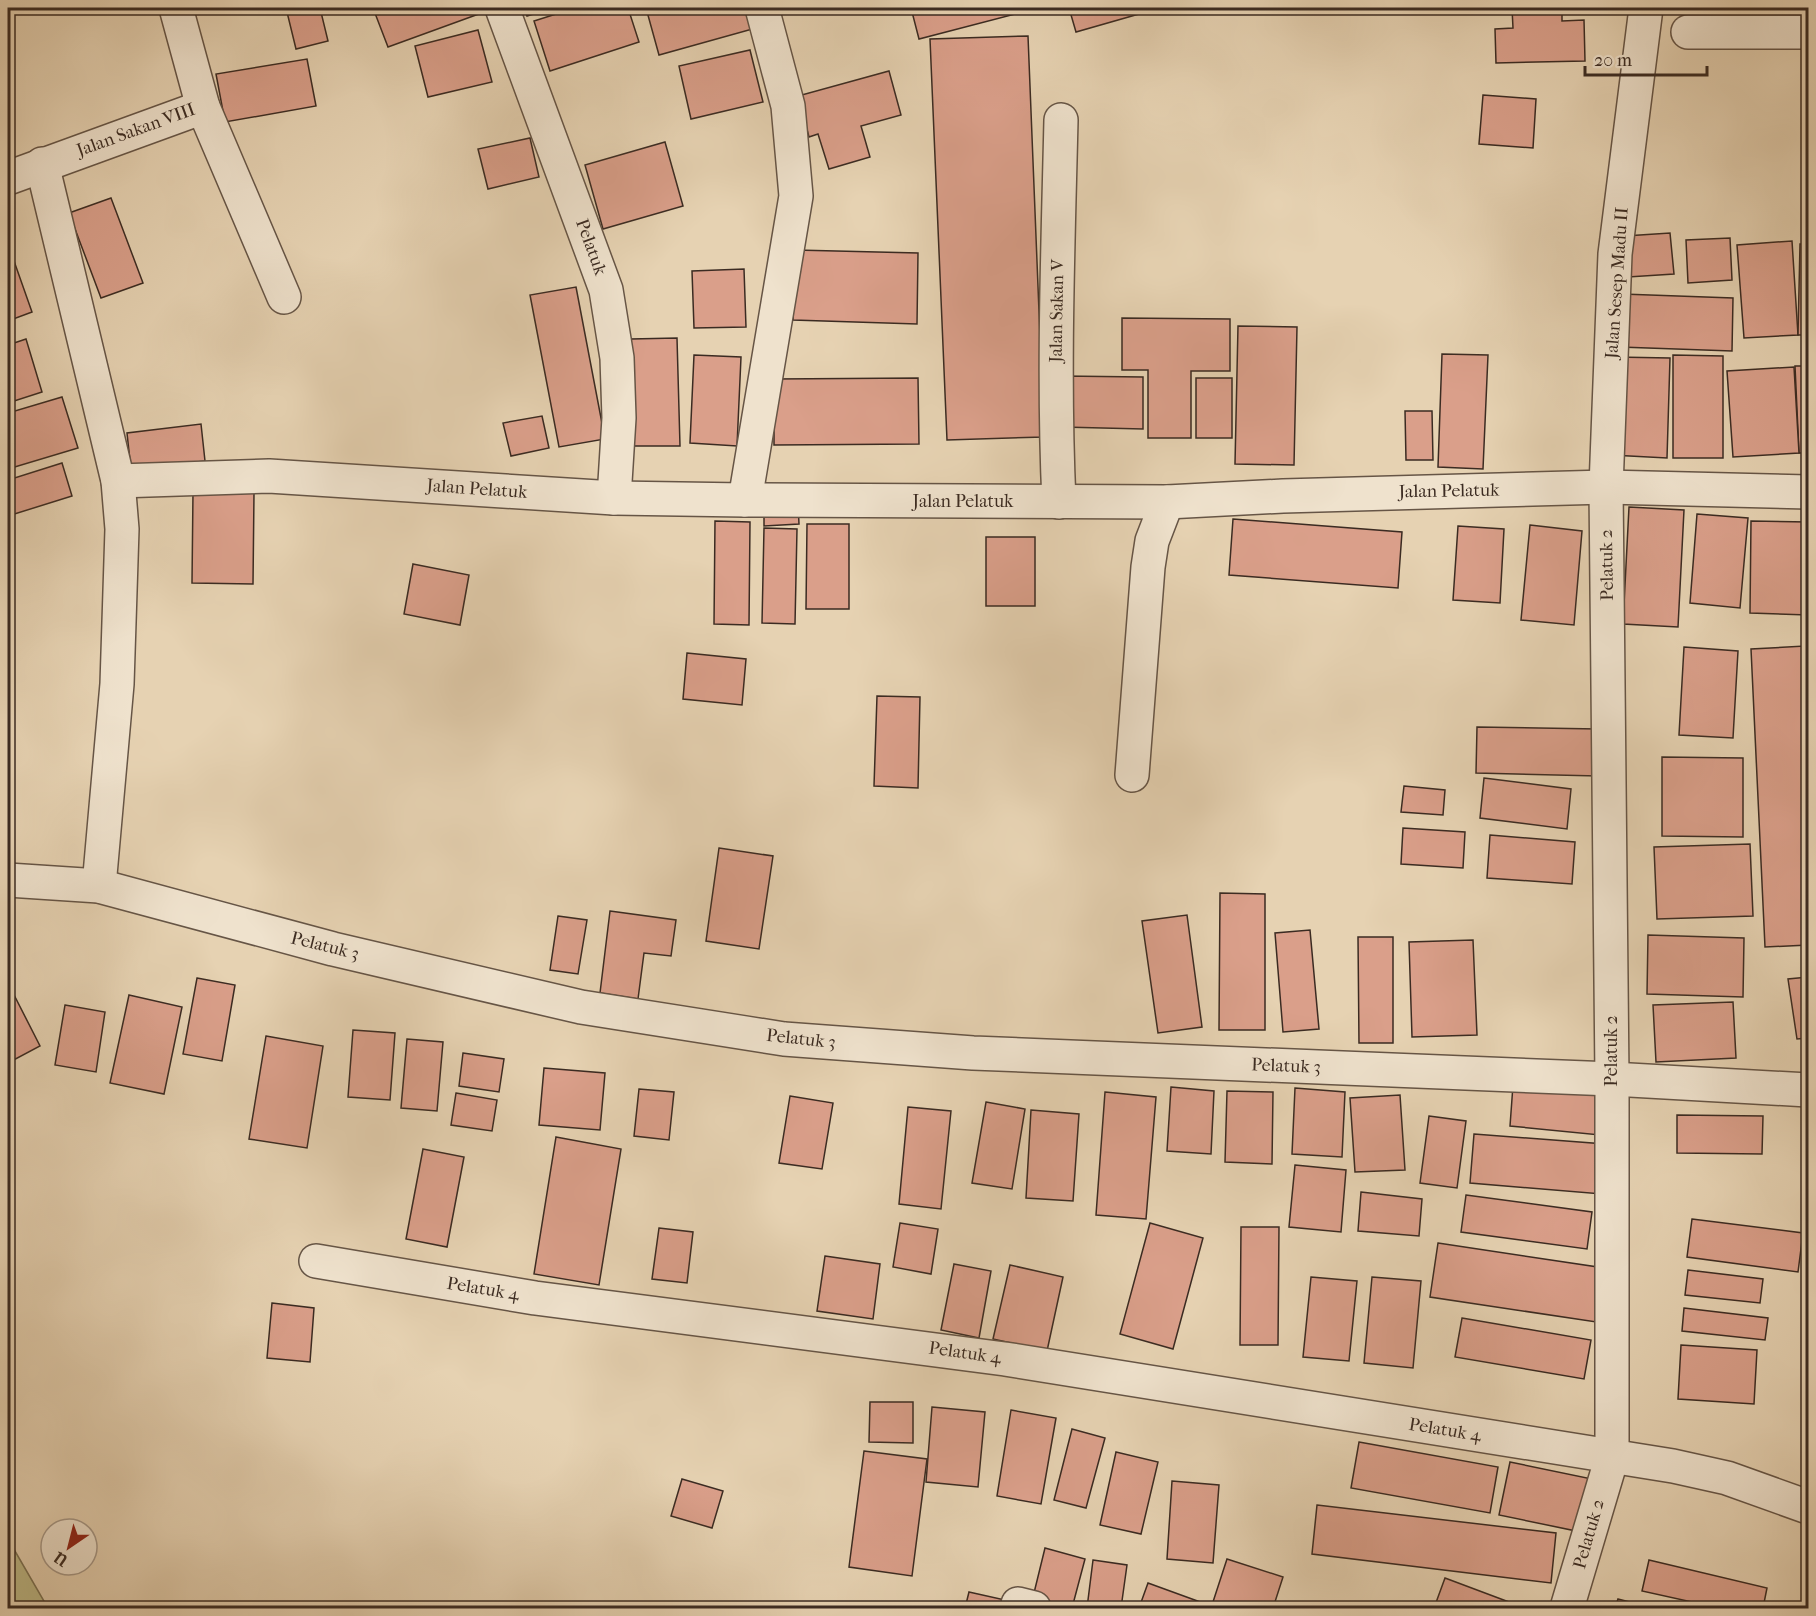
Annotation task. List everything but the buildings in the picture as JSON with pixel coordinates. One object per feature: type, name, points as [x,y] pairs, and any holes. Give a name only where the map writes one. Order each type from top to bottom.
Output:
[{"type":"street","name":"Jalan Sakan VIII","points":[[8,178],[203,107],[176,8]]},
{"type":"street","name":"Pelatuk","points":[[502,8],[606,290],[617,358],[619,418],[614,498]]},
{"type":"street","points":[[745,500],[796,196],[788,106],[762,8]]},
{"type":"street","name":"Jalan Sesep Madu II","points":[[1606,487],[1615,254],[1646,8]]},
{"type":"street","points":[[1688,32],[1809,32]]},
{"type":"street","points":[[203,107],[284,297]]},
{"type":"street","name":"Jalan Sakan V","points":[[1059,502],[1056,441],[1056,319],[1061,120]]},
{"type":"street","points":[[42,164],[118,482],[122,529],[117,684],[99,886]]},
{"type":"street","name":"Jalan Pelatuk","points":[[118,482],[269,476],[614,498],[1059,502],[1167,502],[1283,496],[1606,487],[1809,492]]},
{"type":"street","name":"Pelatuk 2","points":[[1568,1608],[1612,1457],[1612,1079],[1606,487]]},
{"type":"street","points":[[1132,775],[1148,567],[1152,541],[1167,502]]},
{"type":"street","name":"Pelatuk 3","points":[[8,880],[99,886],[333,949],[581,1007],[784,1039],[973,1053],[1612,1079],[1809,1090]]},
{"type":"street","name":"Pelatuk 4","points":[[316,1261],[535,1298],[1005,1359],[1673,1466],[1727,1478],[1809,1507]]},
{"type":"shaded area","points":[[8,1539],[48,1608],[8,1608]]}]
